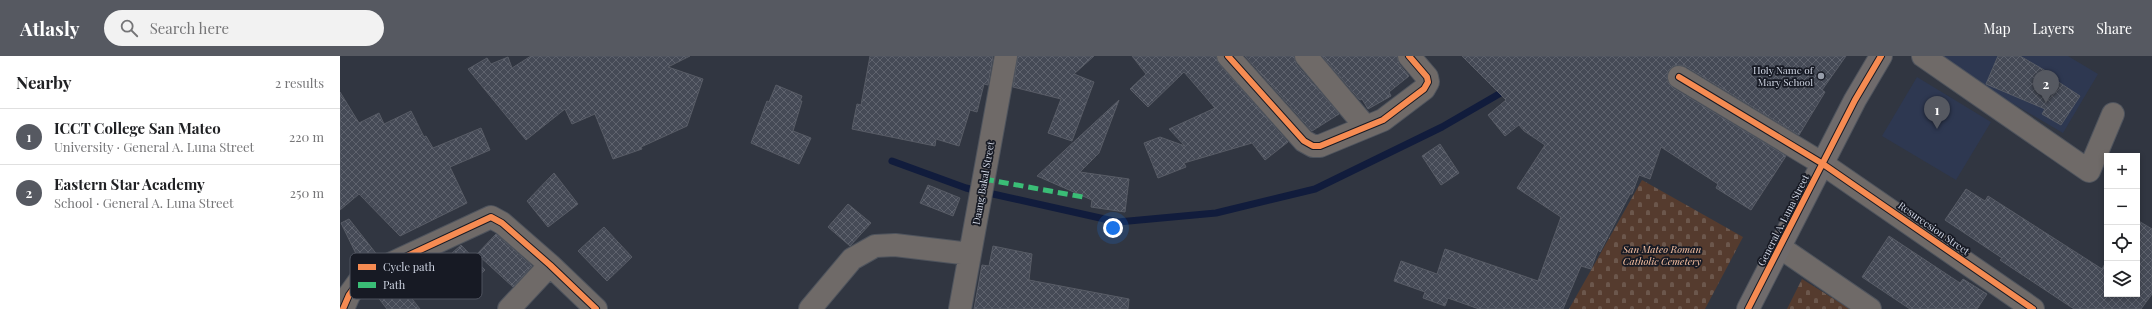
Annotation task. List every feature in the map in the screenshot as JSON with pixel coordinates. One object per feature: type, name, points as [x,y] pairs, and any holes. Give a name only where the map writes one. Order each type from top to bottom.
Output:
[{"type":"main road","name":"General A. Luna Street","points":[[1748,309],[1781,248],[1855,100],[1881,56]]},
{"type":"street","name":"Daang Bakal Street","points":[[960,309],[1006,56]]},
{"type":"street","points":[[1228,56],[1304,141],[1313,146],[1320,146],[1383,120],[1424,89],[1428,82],[1427,77],[1409,56]]},
{"type":"street","points":[[1306,56],[1366,127]]},
{"type":"street","points":[[1923,56],[2089,171],[2114,114]]},
{"type":"street","name":"Resurecsion Street","points":[[1679,78],[1823,164],[2033,309]]},
{"type":"street","points":[[412,253],[488,217],[502,223],[550,265],[596,309]]},
{"type":"street","points":[[810,309],[852,259],[875,246],[895,245],[970,254]]},
{"type":"street","points":[[1781,248],[1870,309]]},
{"type":"street","points":[[509,309],[550,265]]},
{"type":"street","points":[[343,309],[350,295]]},
{"type":"shaded area","points":[[1932,56],[2068,56],[2098,74],[2063,133]]},
{"type":"shaded area","points":[[1917,77],[1991,122],[1956,180],[1882,136]]},
{"type":"green space","name":"San Mateo Roman Catholic Cemetery","points":[[1642,180],[1743,237],[1705,309],[1569,309]]},
{"type":"green space","points":[[1802,279],[1850,309],[1787,309]]},
{"type":"building","points":[[531,56],[690,56],[668,67],[703,79],[687,126],[641,147],[642,149],[613,159],[595,114],[572,124],[565,109],[526,140],[468,69],[487,58],[491,64],[508,57],[512,68]]},
{"type":"building","points":[[870,56],[993,56],[988,85],[984,84],[977,112],[970,110],[959,146],[936,139],[935,146],[852,129],[857,104],[861,105]]},
{"type":"building","points":[[1018,56],[1094,56],[1074,74],[1094,82],[1072,141],[1048,133],[1061,99],[1013,87]]},
{"type":"building","points":[[1132,56],[1216,56],[1219,64],[1288,142],[1265,160],[1252,143],[1184,163],[1186,167],[1158,178],[1144,143],[1160,137],[1185,146],[1169,129],[1215,108],[1184,72],[1148,107],[1130,89],[1146,74]]},
{"type":"building","points":[[1245,56],[1294,56],[1296,64],[1339,114],[1312,131]]},
{"type":"building","points":[[1322,56],[1397,56],[1399,64],[1409,76],[1389,92],[1391,96],[1368,109],[1362,99],[1360,100]]},
{"type":"building","points":[[1462,56],[1846,56],[1822,90],[1825,92],[1799,135],[1685,66],[1673,66],[1668,71],[1667,77],[1668,83],[1673,88],[1786,156],[1751,210],[1716,188],[1718,184],[1661,147],[1650,179],[1639,175],[1632,194],[1630,194],[1600,252],[1598,250],[1591,269],[1581,266],[1563,309],[1479,309],[1448,298],[1445,306],[1423,298],[1425,292],[1394,281],[1401,261],[1437,274],[1445,249],[1538,281],[1561,217],[1517,188],[1545,145],[1524,131],[1519,125],[1505,136],[1488,115],[1506,100]]},
{"type":"building","points":[[1998,56],[2020,56],[2058,78],[2057,81],[2080,96],[2061,125],[2042,114],[2045,109],[1986,84]]},
{"type":"building","points":[[776,85],[802,96],[800,101],[802,101],[793,131],[811,138],[799,164],[751,143],[767,101],[769,102]]},
{"type":"building","points":[[340,92],[359,123],[379,113],[384,124],[411,111],[424,137],[426,136],[433,148],[481,128],[490,150],[450,167],[467,203],[400,236],[359,194],[340,210]]},
{"type":"building","points":[[1119,100],[1099,153],[1080,172],[1129,179],[1125,212],[1091,207],[1092,200],[1037,176]]},
{"type":"building","points":[[1440,144],[1459,173],[1441,185],[1422,156]]},
{"type":"building","points":[[554,173],[578,204],[548,227],[527,201]]},
{"type":"building","points":[[928,185],[960,198],[953,216],[920,203]]},
{"type":"building","points":[[1966,189],[1985,201],[1988,196],[2102,269],[2104,265],[2104,297],[2140,297],[2140,222],[2152,229],[2152,294],[2141,309],[2074,309],[2000,260],[2002,258],[1945,220]]},
{"type":"building","points":[[848,204],[871,223],[850,246],[828,227]]},
{"type":"building","points":[[349,219],[376,253],[356,253],[341,223]]},
{"type":"building","points":[[604,227],[632,257],[607,281],[578,251]]},
{"type":"building","points":[[496,234],[532,266],[513,287],[482,259],[482,253],[478,253]]},
{"type":"building","points":[[1889,236],[1960,283],[1963,279],[1987,294],[1977,309],[1910,309],[1862,277]]},
{"type":"building","points":[[461,245],[469,253],[452,253]]},
{"type":"building","points":[[993,246],[1032,254],[1029,280],[1129,299],[1128,309],[974,309],[982,265],[989,266]]},
{"type":"building","points":[[379,299],[412,299],[420,309],[387,309]]},
{"type":"waterway","points":[[892,161],[966,188],[1118,222],[1216,213],[1315,189],[1442,127],[1499,94],[1506,88]]},
{"type":"marked path","points":[[984,179],[1083,197]]},
{"type":"cycle path","points":[[1228,56],[1304,141],[1313,146],[1320,146],[1383,120],[1424,89],[1428,82],[1427,77],[1409,56]]},
{"type":"cycle path","points":[[1748,309],[1855,100],[1881,56]]},
{"type":"cycle path","points":[[1679,77],[1823,164],[2033,309]]},
{"type":"cycle path","points":[[414,253],[491,217],[502,223],[550,265],[596,309]]},
{"type":"cycle path","points":[[343,309],[350,294]]},
{"type":"place","name":"Holy Name of Mary School","points":[[1821,76]]},
{"type":"place","name":"Eastern Star Academy","points":[[2046,103]]},
{"type":"place","name":"ICCT College San Mateo","points":[[1937,129]]}]
